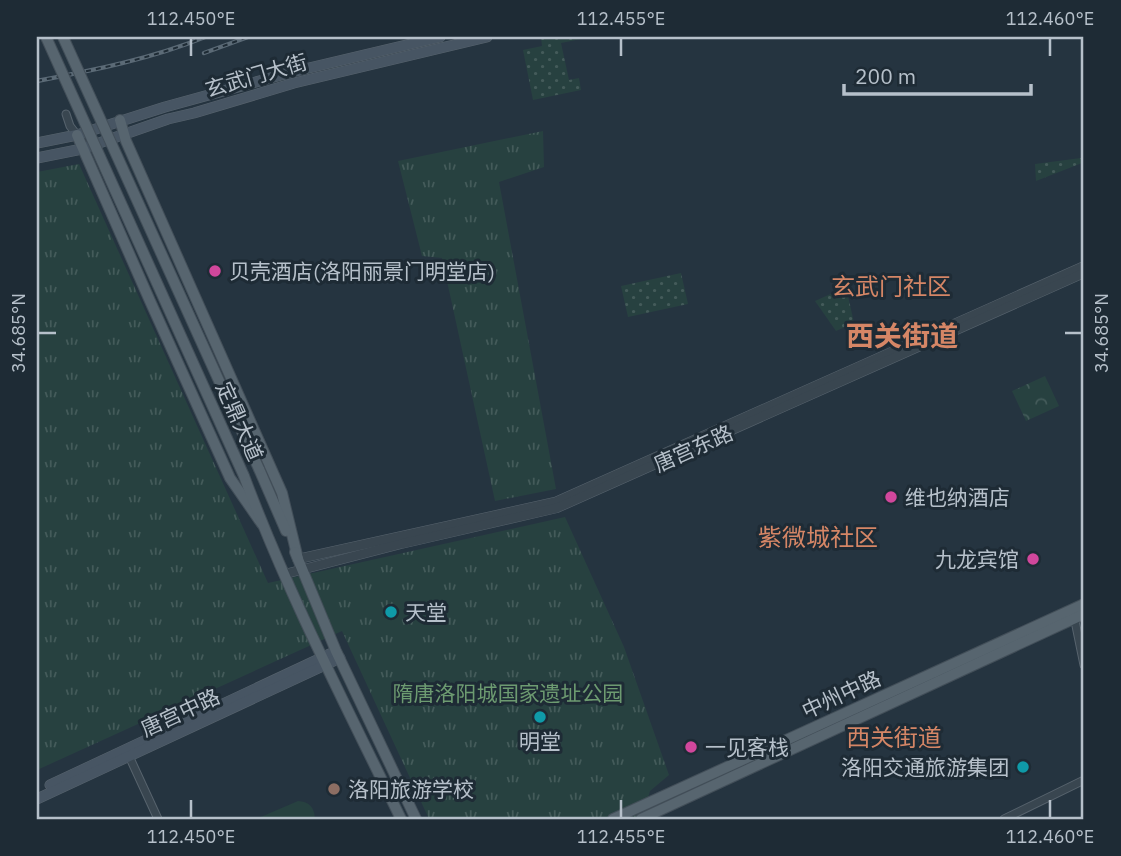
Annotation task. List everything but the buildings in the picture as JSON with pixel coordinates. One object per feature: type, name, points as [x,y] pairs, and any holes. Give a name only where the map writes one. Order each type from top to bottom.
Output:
[{"type":"main road","name":"定鼎大道","points":[[46,37],[244,476],[262,524],[401,819]]},
{"type":"main road","name":"定鼎大道","points":[[63,37],[264,466],[300,564],[338,655],[416,819]]},
{"type":"main road","name":"玄武门大街","points":[[37,143],[77,135],[120,120],[292,72],[440,37]]},
{"type":"main road","name":"玄武门大街","points":[[37,158],[82,149],[168,119],[294,83],[487,37]]},
{"type":"main road","points":[[120,120],[123,134],[189,283],[264,466]]},
{"type":"main road","points":[[77,135],[230,478],[262,524]]},
{"type":"main road","points":[[150,301],[189,283]]},
{"type":"main road","points":[[235,484],[243,484],[244,476]]},
{"type":"main road","name":"中州中路","points":[[641,819],[1077,613],[1084,604]]},
{"type":"main road","name":"中州中路","points":[[613,819],[631,816],[1077,613]]},
{"type":"main road","name":"唐宫中路","points":[[37,791],[338,655]]},
{"type":"main road","name":"唐宫中路","points":[[37,799],[325,661]]},
{"type":"street","points":[[66,114],[69,126],[77,135]]},
{"type":"street","name":"唐宫东路","points":[[285,574],[300,564],[555,502],[1084,266]]},
{"type":"street","name":"唐宫东路","points":[[300,564],[557,508],[1084,273]]},
{"type":"street","points":[[1077,613],[1084,665]]},
{"type":"street","points":[[129,756],[158,819]]},
{"type":"street","points":[[1004,819],[1084,780]]},
{"type":"green space","points":[[541,37],[591,37],[561,43],[569,80],[579,78],[581,90],[533,100],[523,50],[542,46]]},
{"type":"green space","points":[[543,131],[544,167],[499,182],[556,489],[495,501],[442,258],[422,256],[398,161]]},
{"type":"green space","points":[[1081,158],[1082,163],[1036,181],[1035,164]]},
{"type":"green space","name":"隋唐洛阳城国家遗址公园","points":[[79,164],[268,583],[565,517],[624,647],[669,775],[650,791],[642,819],[429,819],[342,631],[37,770],[37,172]]},
{"type":"green space","points":[[681,273],[688,304],[628,317],[621,286]]},
{"type":"green space","points":[[846,287],[854,323],[836,331],[815,301]]},
{"type":"green space","points":[[1045,376],[1059,406],[1026,421],[1012,391]]},
{"type":"green space","points":[[298,801],[311,806],[315,819],[256,819]]},
{"type":"railway","points":[[37,81],[143,58],[205,37]]},
{"type":"railway","points":[[204,53],[248,37]]},
{"type":"place","name":"贝壳酒店(洛阳丽景门明堂店)","points":[[215,271]]},
{"type":"place","name":"维也纳酒店","points":[[891,497]]},
{"type":"place","name":"九龙宾馆","points":[[1033,559]]},
{"type":"place","name":"天堂","points":[[391,612]]},
{"type":"place","name":"明堂","points":[[540,717]]},
{"type":"place","name":"一见客栈","points":[[691,747]]},
{"type":"place","name":"洛阳交通旅游集团","points":[[1023,767]]},
{"type":"place","name":"洛阳旅游学校","points":[[334,789]]},
{"type":"district","name":"玄武门社区","points":[[891,286]]},
{"type":"district","name":"西关街道","points":[[902,335]]},
{"type":"district","name":"紫微城社区","points":[[818,537]]},
{"type":"district","name":"西关街道","points":[[894,737]]}]
